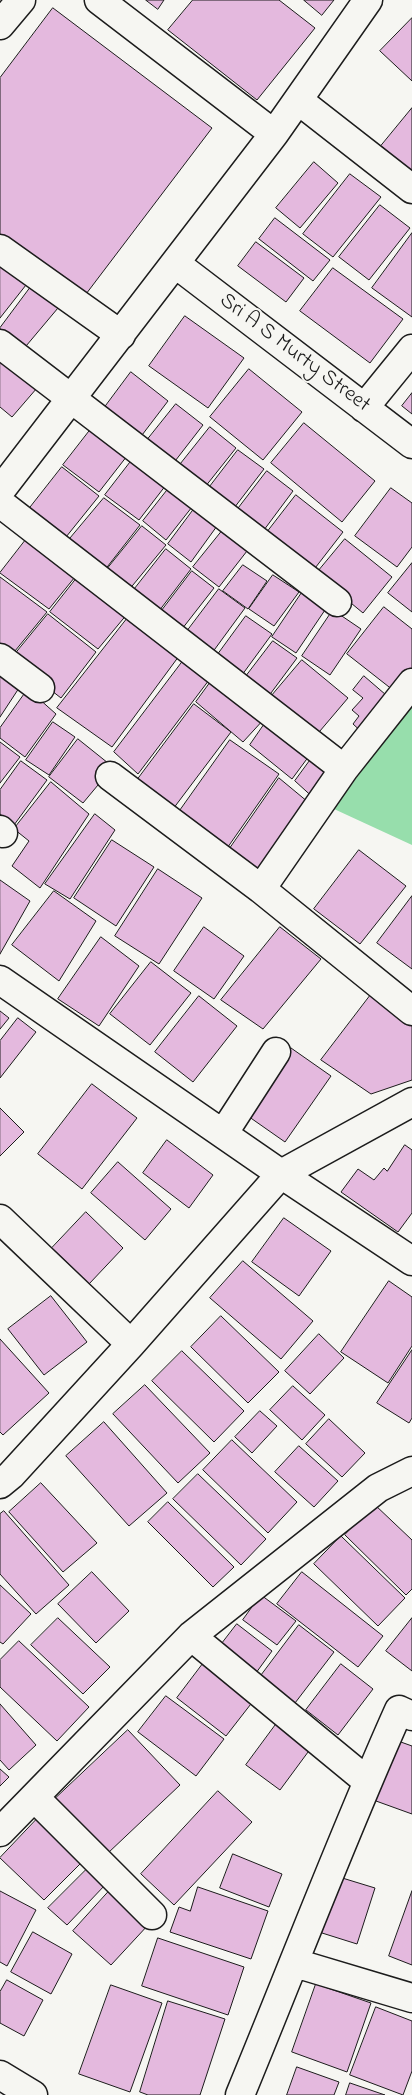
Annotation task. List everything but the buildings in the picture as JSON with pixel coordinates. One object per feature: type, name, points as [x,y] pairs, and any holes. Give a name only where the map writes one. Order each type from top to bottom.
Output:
[{"type":"street","points":[[0,26],[21,0]]},
{"type":"street","points":[[99,0],[274,134]]},
{"type":"street","points":[[0,491],[274,134],[368,0]]},
{"type":"street","points":[[298,100],[412,189]]},
{"type":"street","points":[[0,249],[121,335]]},
{"type":"street","name":"Sri A S Murty Street","points":[[176,264],[412,444]]},
{"type":"street","points":[[0,344],[336,602]]},
{"type":"street","points":[[364,408],[412,349]]},
{"type":"street","points":[[0,503],[344,769]]},
{"type":"street","points":[[0,658],[40,688]]},
{"type":"street","points":[[261,889],[344,769],[412,683]]},
{"type":"street","points":[[110,776],[261,889],[412,1011]]},
{"type":"street","points":[[0,980],[280,1174],[412,1261]]},
{"type":"street","points":[[224,1134],[276,1052]]},
{"type":"street","points":[[4,1475],[131,1344],[280,1174],[412,1102]]},
{"type":"street","points":[[0,1219],[131,1344]]},
{"type":"street","points":[[0,1832],[191,1636],[378,1488],[412,1471]]},
{"type":"street","points":[[191,1636],[367,1781]]},
{"type":"street","points":[[240,2095],[367,1781],[408,1706]]},
{"type":"street","points":[[35,1798],[152,1915]]},
{"type":"street","points":[[295,1963],[412,1998]]},
{"type":"street","points":[[0,2075],[33,2095]]},
{"type":"green space","points":[[412,701],[412,845],[334,809]]}]
